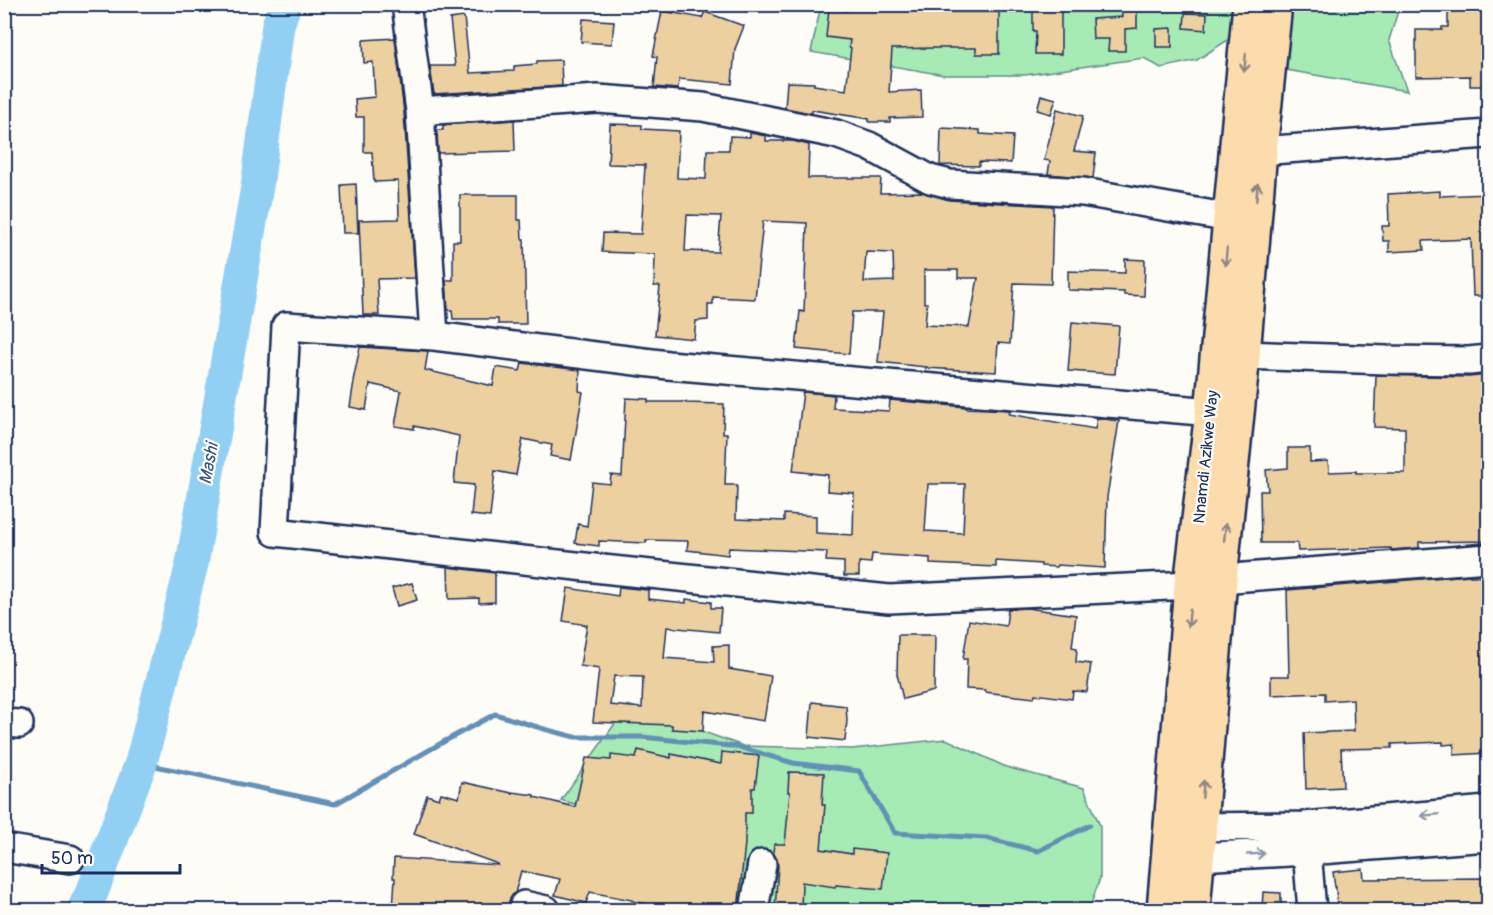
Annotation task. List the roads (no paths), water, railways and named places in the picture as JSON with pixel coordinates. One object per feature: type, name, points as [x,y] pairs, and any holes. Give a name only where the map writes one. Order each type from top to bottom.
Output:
[{"type":"highway","name":"Nnamdi Azikwe Way","points":[[1164,910],[1184,843],[1206,582],[1212,412],[1250,4]]},
{"type":"highway","name":"Nnamdi Azikwe Way","points":[[1206,582],[1243,355],[1275,4]]},
{"type":"highway","name":"Nnamdi Azikwe Way","points":[[1184,843],[1193,910]]},
{"type":"street","points":[[406,4],[420,111],[434,336]]},
{"type":"street","points":[[420,111],[598,99],[703,107],[836,135],[869,146],[930,179],[950,184],[1083,192],[1230,218]]},
{"type":"street","points":[[1260,151],[1488,134]]},
{"type":"street","points":[[1212,412],[668,364],[434,336],[286,326],[275,531],[890,599],[1206,582],[1488,558]]},
{"type":"street","points":[[1243,355],[1387,360],[1469,361],[1488,359]]},
{"type":"street","points":[[1184,843],[1304,826],[1488,810]]},
{"type":"street","points":[[1184,843],[1307,851],[1488,837]]},
{"type":"street","points":[[4,848],[70,859]]},
{"type":"street","points":[[1307,851],[1312,910]]},
{"type":"street","points":[[754,910],[762,864]]},
{"type":"waterway","name":"Mashi","points":[[83,910],[93,890],[141,763],[192,564],[257,187],[278,25],[285,4]]},
{"type":"waterway","points":[[141,763],[335,804],[495,714],[575,737],[642,737],[739,747],[793,763],[859,771],[895,833],[986,838],[1038,851],[1090,825]]}]
